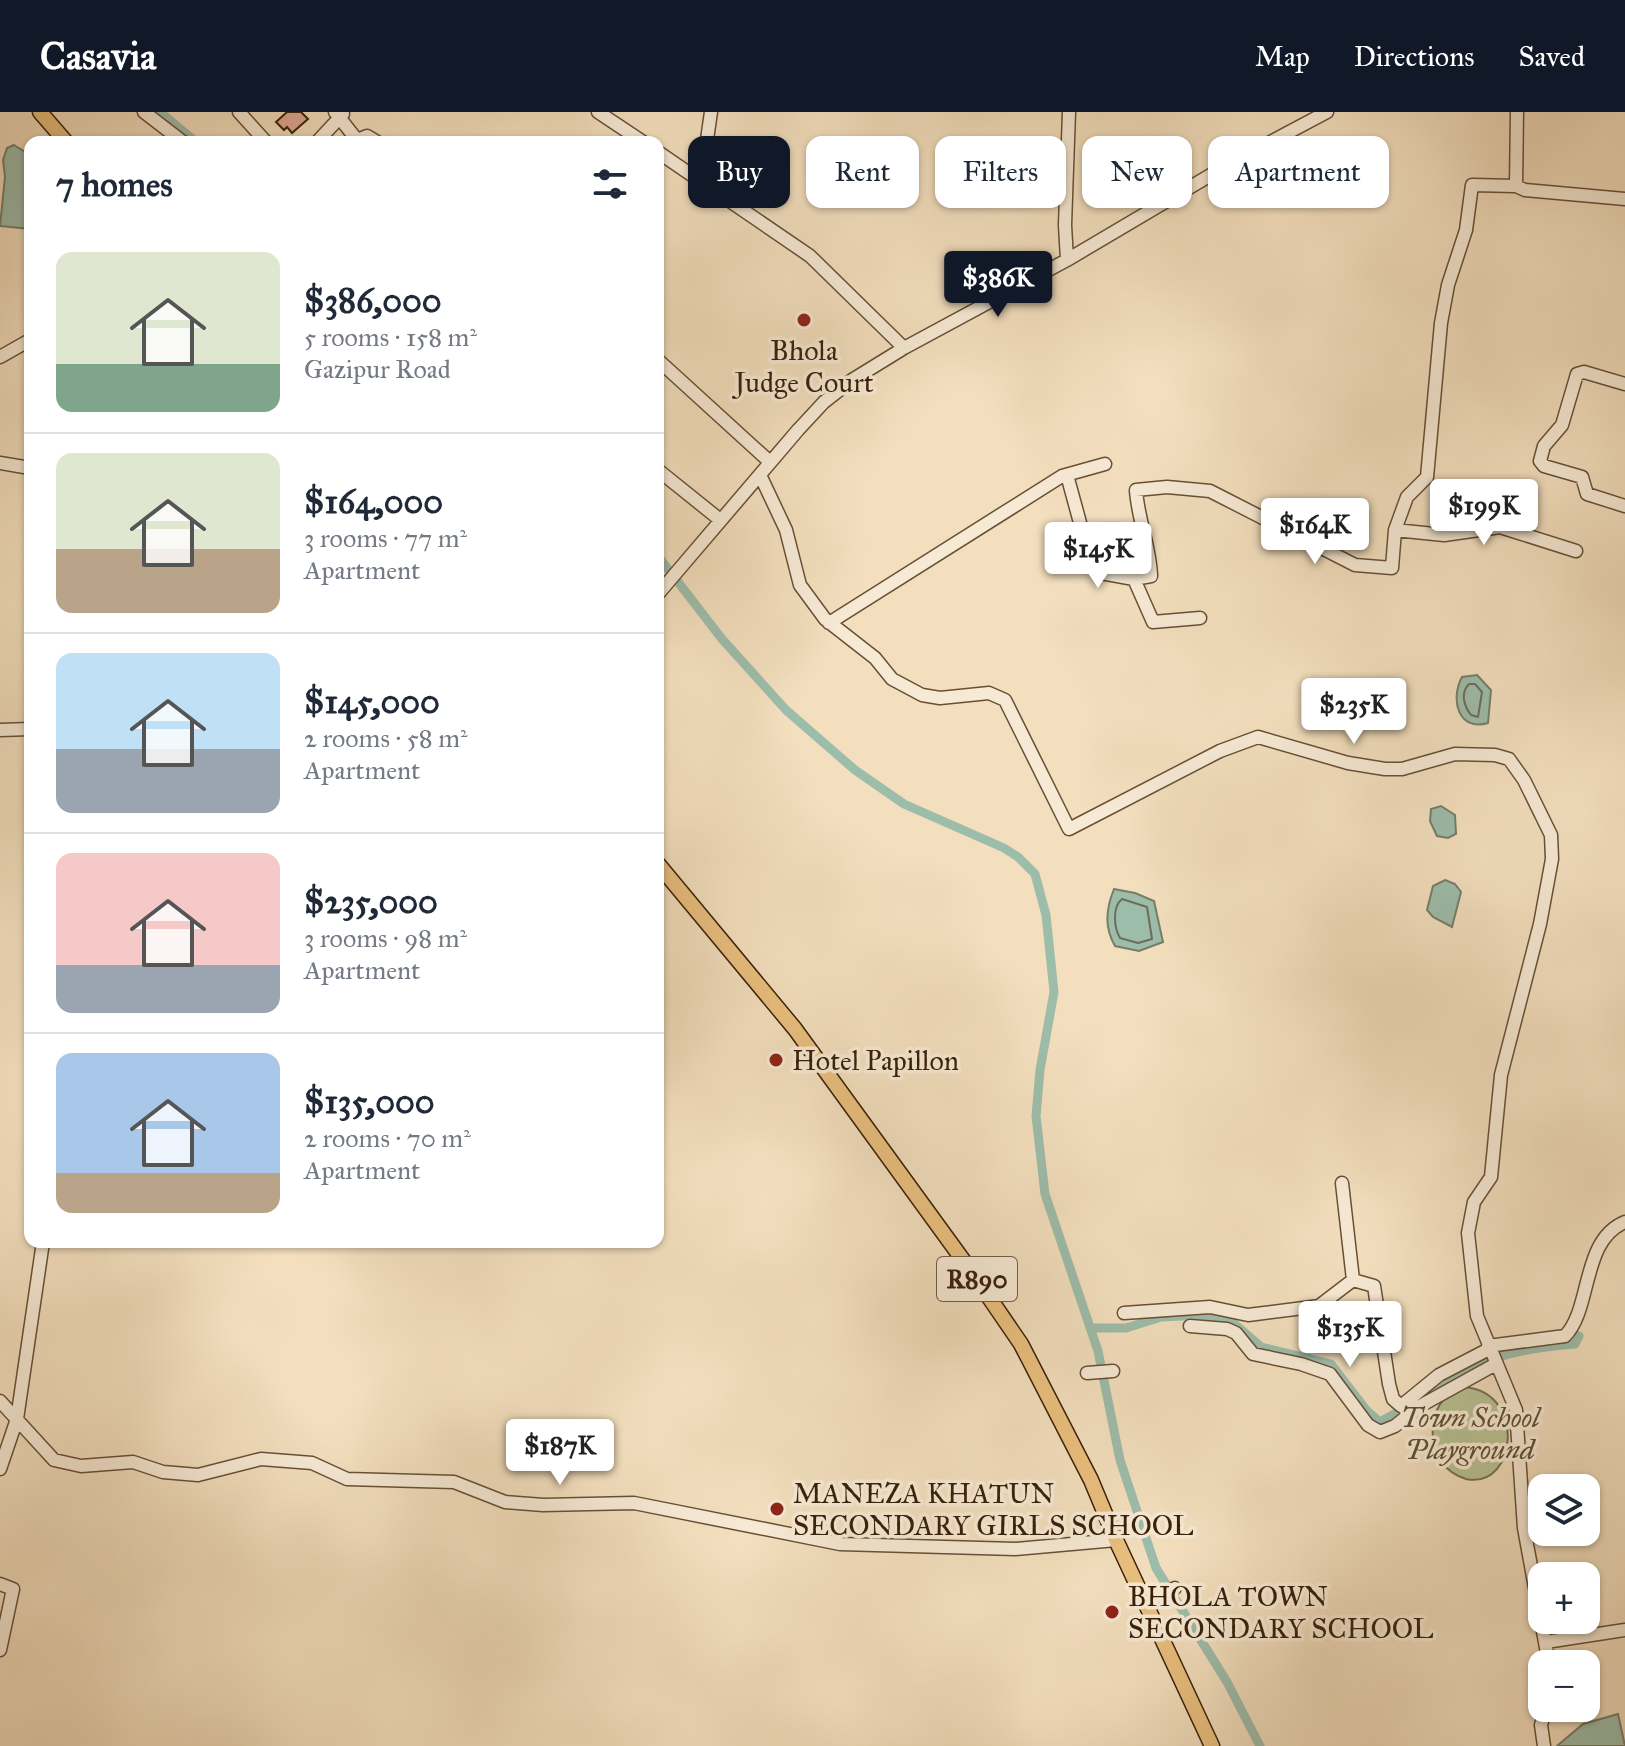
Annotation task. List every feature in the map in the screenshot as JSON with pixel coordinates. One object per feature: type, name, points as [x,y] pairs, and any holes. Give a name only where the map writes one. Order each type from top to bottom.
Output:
[{"type":"main road","points":[[40,112],[61,136]]},
{"type":"main road","name":"R890","points":[[664,871],[795,1029],[971,1271],[1042,1381],[1091,1480],[1116,1540],[1150,1601],[1212,1746]]},
{"type":"street","points":[[144,112],[175,136]]},
{"type":"street","points":[[239,112],[261,136]]},
{"type":"street","points":[[598,112],[634,136]]},
{"type":"street","points":[[708,136],[711,112]]},
{"type":"street","points":[[1067,260],[1065,225],[1069,112]]},
{"type":"street","points":[[664,587],[719,519],[761,477],[770,462],[824,402],[852,380],[904,348],[1067,260],[1231,163],[1327,112]]},
{"type":"street","points":[[1516,186],[1517,112]]},
{"type":"street","points":[[322,136],[340,114],[354,136]]},
{"type":"street","points":[[664,156],[688,172]]},
{"type":"street","points":[[1067,475],[1088,552],[1101,573],[1134,579],[1151,576],[1147,538],[1137,509],[1136,490],[1167,487],[1210,491],[1355,565],[1392,568],[1395,530],[1407,497],[1427,477],[1441,323],[1448,285],[1466,230],[1472,185],[1516,186],[1525,190],[1625,199]]},
{"type":"street","points":[[740,208],[810,256],[904,348]]},
{"type":"street","points":[[0,357],[24,343]]},
{"type":"street","points":[[664,365],[770,462]]},
{"type":"street","points":[[1625,384],[1584,372],[1577,374],[1562,425],[1544,446],[1540,461],[1544,466],[1582,477],[1587,494],[1625,506]]},
{"type":"street","points":[[0,463],[24,467]]},
{"type":"street","points":[[829,623],[931,556],[1067,475],[1105,464]]},
{"type":"street","points":[[664,475],[719,519]]},
{"type":"street","points":[[761,477],[786,530],[800,585],[829,623],[875,658],[892,679],[922,695],[940,698],[989,693],[1005,700],[1069,829],[1220,751],[1258,737],[1348,763],[1385,769],[1402,769],[1455,754],[1495,755],[1509,759],[1524,780],[1551,835],[1552,859],[1540,924],[1501,1075],[1491,1177],[1474,1202],[1468,1233],[1477,1316],[1516,1410],[1524,1528],[1547,1650]]},
{"type":"street","points":[[1395,530],[1444,535],[1500,527],[1576,551]]},
{"type":"street","points":[[664,577],[668,582]]},
{"type":"street","points":[[1134,579],[1153,622],[1200,618]]},
{"type":"street","points":[[0,730],[24,729]]},
{"type":"street","points":[[1342,1183],[1353,1280]]},
{"type":"street","points":[[1353,1280],[1374,1286],[1389,1384],[1393,1399],[1401,1406],[1439,1375],[1489,1349],[1565,1336],[1572,1328],[1589,1270],[1603,1243],[1625,1222]]},
{"type":"street","points":[[0,1469],[17,1419],[42,1248]]},
{"type":"street","points":[[1124,1313],[1210,1307],[1248,1315],[1319,1306],[1353,1280]]},
{"type":"street","points":[[1190,1326],[1227,1329],[1236,1333],[1253,1354],[1330,1374],[1368,1425],[1380,1432],[1395,1426],[1420,1406],[1496,1365]]},
{"type":"street","points":[[1087,1373],[1113,1371]]},
{"type":"street","points":[[0,1401],[54,1460],[81,1466],[133,1462],[163,1472],[198,1475],[261,1459],[312,1463],[347,1479],[454,1482],[505,1502],[543,1505],[634,1503],[840,1544],[1015,1549],[1116,1540]]},
{"type":"street","points":[[0,1584],[13,1589],[0,1650]]},
{"type":"street","points":[[1150,1601],[1175,1588]]},
{"type":"street","points":[[1546,1642],[1625,1630]]},
{"type":"street","points":[[1542,1722],[1544,1746]]},
{"type":"green space","name":"Town School Playground","points":[[1459,1387],[1481,1391],[1496,1402],[1505,1419],[1508,1437],[1505,1454],[1497,1469],[1484,1478],[1466,1479],[1455,1474],[1443,1464],[1436,1451],[1433,1430],[1437,1410],[1442,1401]]},
{"type":"water","points":[[14,145],[24,151],[24,228],[0,226],[5,177],[3,160],[7,148]]},
{"type":"water","points":[[1477,675],[1491,690],[1488,723],[1478,725],[1463,718],[1457,704],[1462,677]]},
{"type":"water","points":[[1441,806],[1455,815],[1456,834],[1448,838],[1437,836],[1430,821],[1431,809]]},
{"type":"water","points":[[1445,880],[1455,884],[1461,892],[1452,927],[1433,917],[1427,910],[1433,886]]},
{"type":"water","points":[[1114,889],[1154,901],[1163,942],[1139,951],[1115,946],[1107,918]]},
{"type":"water","points":[[1618,1714],[1625,1746],[1557,1746],[1583,1724],[1600,1722],[1600,1719]]},
{"type":"building","points":[[287,112],[301,112],[308,119],[292,133],[276,122]]},
{"type":"waterway","points":[[160,112],[189,136]]},
{"type":"waterway","points":[[664,564],[722,639],[786,710],[855,770],[904,804],[1004,848],[1035,874],[1046,915],[1054,992],[1040,1070],[1036,1116],[1045,1194],[1098,1351],[1120,1460],[1156,1568],[1227,1682],[1260,1746]]},
{"type":"waterway","points":[[1091,1328],[1126,1328],[1161,1317],[1204,1315],[1231,1321],[1261,1347],[1331,1364],[1367,1411],[1380,1422],[1409,1406]]},
{"type":"waterway","points":[[1424,1394],[1477,1364],[1534,1349],[1575,1344],[1579,1336]]},
{"type":"place","name":"Bhola Judge Court","points":[[804,320]]},
{"type":"place","name":"Hotel Papillon","points":[[776,1060]]},
{"type":"place","name":"MANEZA KHATUN SECONDARY GIRLS SCHOOL","points":[[777,1509]]},
{"type":"place","name":"BHOLA TOWN SECONDARY SCHOOL","points":[[1112,1612]]}]
